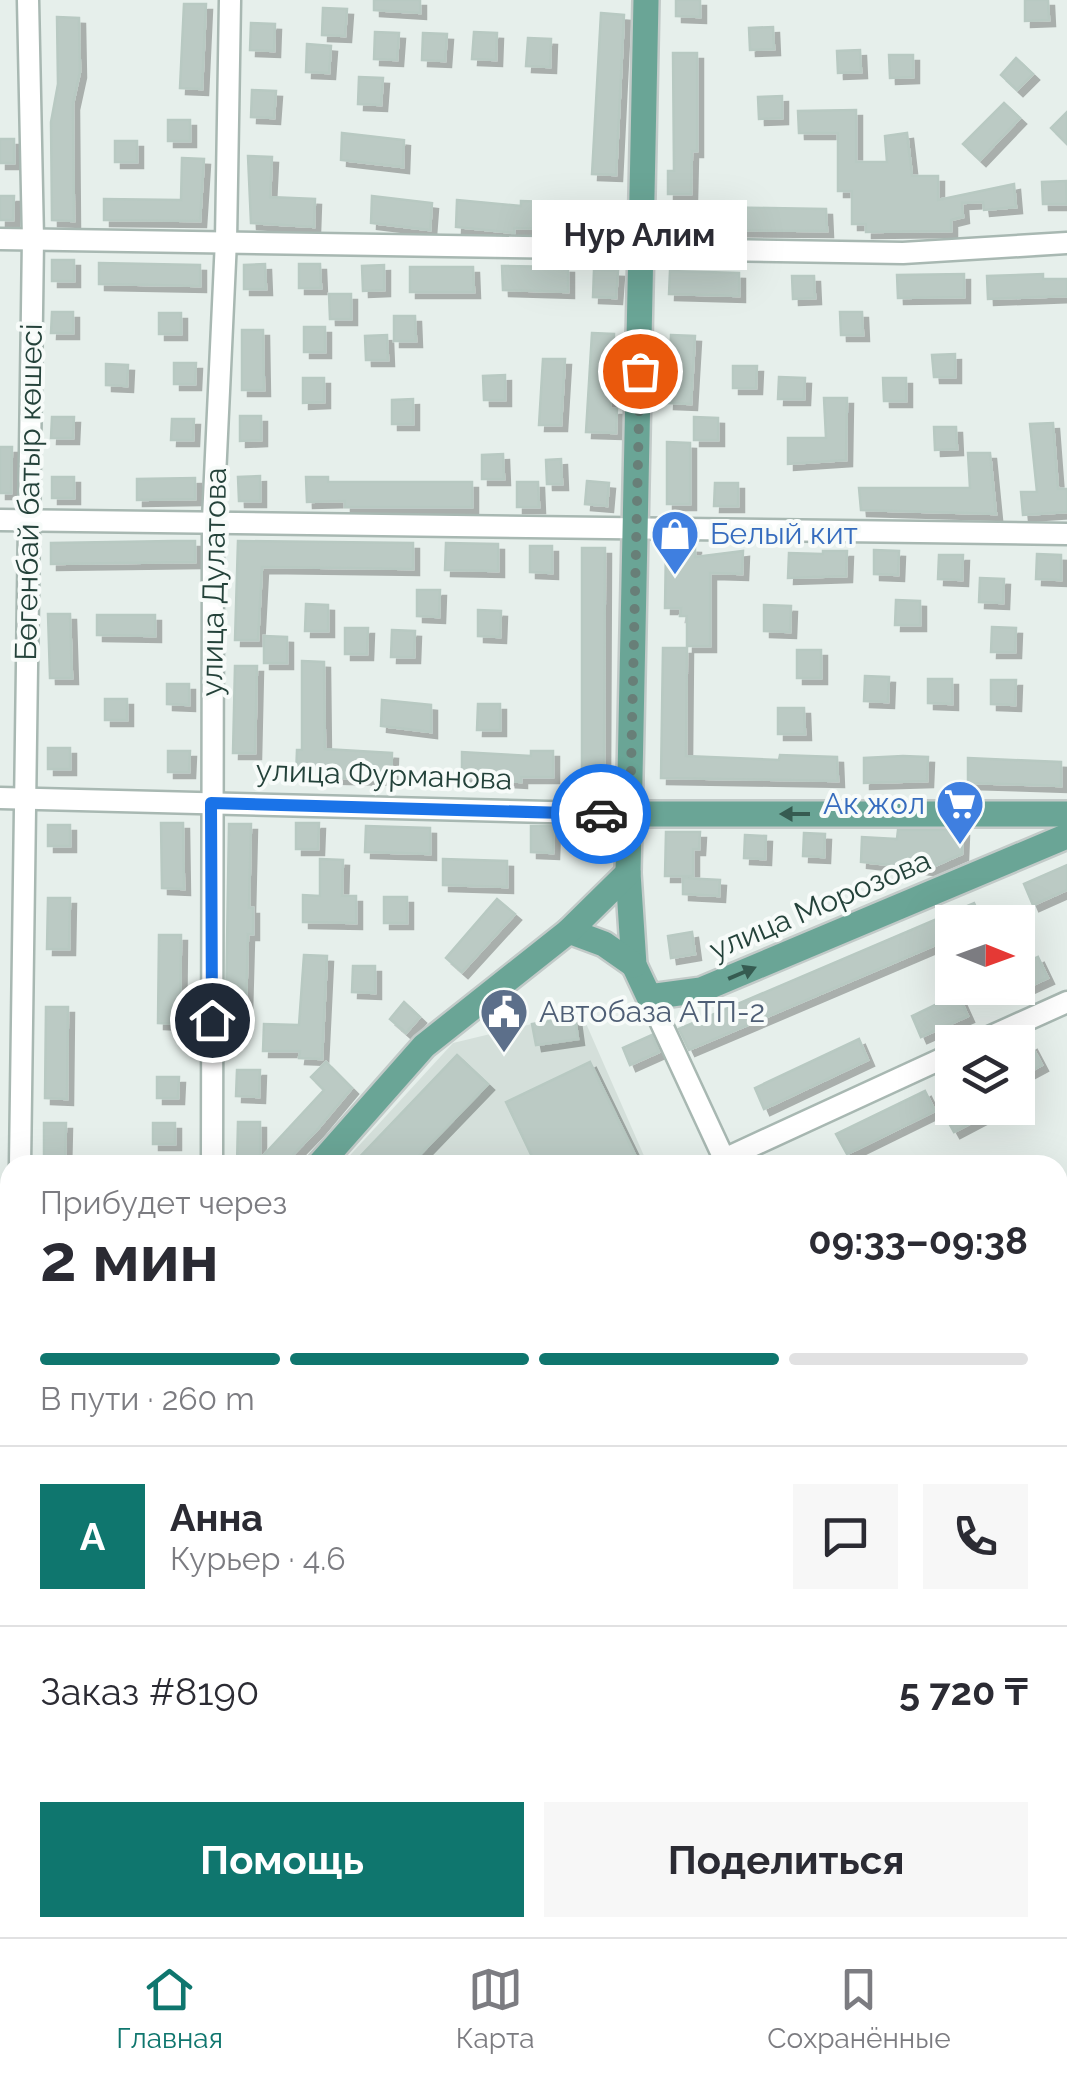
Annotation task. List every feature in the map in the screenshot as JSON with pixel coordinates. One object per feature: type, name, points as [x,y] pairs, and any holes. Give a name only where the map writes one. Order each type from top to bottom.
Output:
[{"type":"main road","points":[[646,0],[628,873],[634,965],[649,997]]},
{"type":"main road","name":"улица Фурманова","points":[[630,814],[1067,814]]},
{"type":"main road","name":"улица Морозова","points":[[649,997],[701,990],[1067,836]]},
{"type":"main road","points":[[328,1155],[424,1046],[569,931],[628,873]]},
{"type":"main road","points":[[569,931],[604,944],[634,965]]},
{"type":"street","name":"Бөгенбай батыр көшесі","points":[[20,1155],[33,239],[28,0]]},
{"type":"street","name":"улица Дулатова","points":[[212,1155],[213,520],[226,240],[230,0]]},
{"type":"street","points":[[0,239],[903,253],[1067,242]]},
{"type":"street","points":[[0,520],[1067,534]]},
{"type":"street","name":"улица Фурманова","points":[[0,798],[630,814]]},
{"type":"street","points":[[649,997],[723,1155]]},
{"type":"street","points":[[1016,1025],[1067,1002]]},
{"type":"street","points":[[741,1155],[935,1062]]},
{"type":"shaded area","points":[[581,1012],[644,1155],[350,1155],[453,1043]]},
{"type":"building","points":[[374,0],[420,0],[420,13],[374,10]]},
{"type":"building","points":[[676,0],[700,0],[700,17],[676,16]]},
{"type":"building","points":[[1025,0],[1048,0],[1049,20],[1025,21]]},
{"type":"building","points":[[184,4],[206,4],[202,89],[180,88]]},
{"type":"building","points":[[323,8],[347,9],[345,36],[322,35]]},
{"type":"building","points":[[601,13],[624,15],[616,175],[592,174]]},
{"type":"building","points":[[57,17],[79,18],[80,72],[73,104],[74,221],[52,220],[51,122],[58,84]]},
{"type":"building","points":[[251,23],[275,24],[274,51],[250,50]]},
{"type":"building","points":[[773,27],[774,49],[750,50],[749,28]]},
{"type":"building","points":[[375,32],[399,33],[397,60],[374,59]]},
{"type":"building","points":[[474,32],[497,33],[496,60],[472,59]]},
{"type":"building","points":[[423,33],[447,34],[445,61],[422,60]]},
{"type":"building","points":[[528,38],[551,39],[550,67],[526,66]]},
{"type":"building","points":[[307,44],[331,46],[329,73],[306,72]]},
{"type":"building","points":[[860,50],[861,72],[838,73],[837,51]]},
{"type":"building","points":[[673,53],[697,53],[697,151],[692,151],[691,194],[668,194],[668,171],[674,171]]},
{"type":"building","points":[[889,55],[913,55],[913,77],[890,78]]},
{"type":"building","points":[[1016,58],[1033,74],[1017,90],[1001,75]]},
{"type":"building","points":[[359,77],[383,78],[381,105],[358,104]]},
{"type":"building","points":[[252,90],[276,91],[274,118],[251,117]]},
{"type":"building","points":[[782,96],[782,118],[759,119],[758,97]]},
{"type":"building","points":[[1004,103],[1020,118],[980,160],[963,144]]},
{"type":"building","points":[[856,110],[856,162],[887,162],[885,136],[907,133],[912,176],[938,176],[938,200],[1014,184],[1016,207],[984,210],[983,202],[962,203],[963,217],[951,220],[951,231],[866,232],[866,224],[852,224],[852,191],[838,191],[838,133],[799,133],[798,111]]},
{"type":"building","points":[[1067,112],[1067,144],[1051,128]]},
{"type":"building","points":[[168,120],[190,120],[190,141],[168,141]]},
{"type":"building","points":[[342,133],[404,140],[403,167],[341,160]]},
{"type":"building","points":[[0,139],[14,139],[14,163],[0,163]]},
{"type":"building","points":[[115,141],[137,141],[137,162],[115,162]]},
{"type":"building","points":[[248,156],[272,157],[270,197],[315,199],[314,227],[251,223]]},
{"type":"building","points":[[182,158],[204,159],[200,221],[104,220],[104,199],[181,200]]},
{"type":"building","points":[[1066,181],[1067,204],[1043,204],[1042,182]]},
{"type":"building","points":[[0,196],[14,196],[13,220],[0,220]]},
{"type":"building","points":[[372,196],[432,203],[430,230],[371,223]]},
{"type":"building","points":[[457,200],[521,206],[521,201],[584,203],[582,230],[514,228],[514,233],[456,227]]},
{"type":"building","points":[[704,207],[826,209],[827,231],[703,230]]},
{"type":"building","points":[[52,260],[74,260],[74,281],[52,281]]},
{"type":"building","points":[[99,263],[200,265],[200,286],[99,284]]},
{"type":"building","points":[[265,264],[266,289],[244,289],[244,265]]},
{"type":"building","points":[[299,264],[320,264],[321,288],[299,288]]},
{"type":"building","points":[[384,265],[384,290],[363,291],[362,266]]},
{"type":"building","points":[[502,266],[568,267],[568,292],[503,290]]},
{"type":"building","points":[[410,267],[473,267],[474,292],[410,292]]},
{"type":"building","points":[[594,270],[618,271],[616,298],[593,297]]},
{"type":"building","points":[[670,271],[739,273],[739,296],[669,294]]},
{"type":"building","points":[[964,274],[964,297],[898,298],[897,275]]},
{"type":"building","points":[[1043,274],[1043,279],[1067,279],[1067,296],[988,299],[987,276]]},
{"type":"building","points":[[792,276],[814,276],[815,298],[793,299]]},
{"type":"building","points":[[329,294],[351,294],[351,319],[330,319]]},
{"type":"building","points":[[52,312],[73,312],[73,333],[51,333]]},
{"type":"building","points":[[840,312],[862,312],[863,335],[841,335]]},
{"type":"building","points":[[159,313],[181,313],[181,334],[159,334]]},
{"type":"building","points":[[394,316],[415,316],[416,341],[394,341]]},
{"type":"building","points":[[304,327],[325,327],[325,352],[304,352]]},
{"type":"building","points":[[242,330],[263,330],[264,390],[242,390]]},
{"type":"building","points":[[592,333],[614,334],[610,409],[617,409],[616,433],[586,432]]},
{"type":"building","points":[[387,335],[388,360],[366,360],[365,336]]},
{"type":"building","points":[[671,335],[695,336],[691,404],[668,403]]},
{"type":"building","points":[[955,354],[955,377],[934,377],[932,355]]},
{"type":"building","points":[[543,359],[565,359],[561,425],[539,425]]},
{"type":"building","points":[[174,363],[196,363],[195,384],[174,384]]},
{"type":"building","points":[[106,364],[128,365],[127,386],[106,385]]},
{"type":"building","points":[[733,366],[757,366],[756,388],[733,388]]},
{"type":"building","points":[[505,375],[505,400],[484,400],[483,376]]},
{"type":"building","points":[[779,377],[805,378],[804,399],[778,399]]},
{"type":"building","points":[[303,378],[324,378],[324,402],[303,403]]},
{"type":"building","points":[[883,378],[906,378],[906,401],[884,401]]},
{"type":"building","points":[[824,398],[847,398],[846,460],[788,464],[788,438],[826,438]]},
{"type":"building","points":[[413,399],[413,424],[392,424],[392,400]]},
{"type":"building","points":[[240,416],[261,416],[261,440],[240,441]]},
{"type":"building","points":[[52,417],[74,417],[73,438],[51,438]]},
{"type":"building","points":[[694,417],[718,418],[718,440],[694,440]]},
{"type":"building","points":[[172,419],[194,419],[193,440],[171,440]]},
{"type":"building","points":[[1053,423],[1058,489],[1067,489],[1067,512],[1023,515],[1021,492],[1037,492],[1030,424]]},
{"type":"building","points":[[934,427],[956,427],[957,449],[935,450]]},
{"type":"building","points":[[667,442],[690,443],[690,504],[667,504]]},
{"type":"building","points":[[0,447],[12,447],[11,493],[0,493]]},
{"type":"building","points":[[968,453],[990,453],[996,514],[861,510],[859,488],[970,488]]},
{"type":"building","points":[[503,454],[504,479],[482,479],[482,455]]},
{"type":"building","points":[[561,459],[562,484],[547,484],[546,460]]},
{"type":"building","points":[[260,476],[260,501],[239,501],[238,477]]},
{"type":"building","points":[[52,477],[74,477],[74,498],[52,498]]},
{"type":"building","points":[[306,477],[328,477],[328,482],[472,482],[472,507],[345,507],[345,501],[307,502]]},
{"type":"building","points":[[195,478],[195,499],[137,500],[137,479]]},
{"type":"building","points":[[587,481],[609,483],[607,506],[585,504]]},
{"type":"building","points":[[517,482],[538,482],[539,507],[517,507]]},
{"type":"building","points":[[715,483],[738,483],[738,506],[714,506]]},
{"type":"building","points":[[195,541],[195,562],[51,564],[51,543]]},
{"type":"building","points":[[238,541],[413,543],[413,569],[262,567],[258,640],[235,640]]},
{"type":"building","points":[[446,543],[498,544],[498,571],[445,570]]},
{"type":"building","points":[[530,546],[552,546],[552,573],[530,572]]},
{"type":"building","points":[[666,546],[695,547],[695,557],[743,551],[742,574],[710,573],[710,646],[687,646],[687,616],[680,616],[681,608],[665,608]]},
{"type":"building","points":[[582,548],[605,548],[604,781],[582,781]]},
{"type":"building","points":[[874,550],[899,551],[898,575],[874,574]]},
{"type":"building","points":[[847,551],[846,576],[788,578],[789,553]]},
{"type":"building","points":[[1037,554],[1061,555],[1061,580],[1036,579]]},
{"type":"building","points":[[939,555],[963,555],[962,580],[938,579]]},
{"type":"building","points":[[980,578],[1004,579],[1003,603],[979,602]]},
{"type":"building","points":[[417,590],[440,590],[439,617],[417,616]]},
{"type":"building","points":[[896,600],[920,601],[920,625],[895,625]]},
{"type":"building","points":[[306,604],[328,605],[328,631],[305,631]]},
{"type":"building","points":[[764,605],[791,606],[790,632],[764,631]]},
{"type":"building","points":[[478,610],[501,611],[500,637],[478,636]]},
{"type":"building","points":[[48,614],[70,614],[72,678],[50,678]]},
{"type":"building","points":[[97,615],[155,615],[155,636],[97,635]]},
{"type":"building","points":[[992,627],[1016,628],[1015,652],[991,652]]},
{"type":"building","points":[[345,628],[368,628],[367,654],[345,654]]},
{"type":"building","points":[[392,630],[415,631],[414,657],[391,657]]},
{"type":"building","points":[[264,636],[287,637],[287,663],[264,663]]},
{"type":"building","points":[[663,648],[687,648],[686,756],[779,760],[780,755],[837,757],[838,781],[661,778]]},
{"type":"building","points":[[797,650],[821,650],[821,678],[797,678]]},
{"type":"building","points":[[302,661],[324,662],[325,749],[392,753],[391,779],[296,777],[297,750],[302,750]]},
{"type":"building","points":[[235,666],[257,666],[255,753],[233,753]]},
{"type":"building","points":[[865,676],[889,677],[888,702],[864,701]]},
{"type":"building","points":[[928,679],[952,679],[952,704],[928,703]]},
{"type":"building","points":[[991,680],[1016,680],[1015,705],[991,704]]},
{"type":"building","points":[[167,684],[189,684],[189,705],[167,704]]},
{"type":"building","points":[[105,699],[127,699],[127,720],[105,720]]},
{"type":"building","points":[[382,700],[431,705],[431,732],[381,726]]},
{"type":"building","points":[[478,704],[500,704],[500,730],[477,730]]},
{"type":"building","points":[[778,708],[804,708],[805,734],[778,734]]},
{"type":"building","points":[[48,748],[70,748],[70,769],[48,769]]},
{"type":"building","points":[[168,751],[190,751],[189,772],[168,772]]},
{"type":"building","points":[[531,751],[553,751],[553,777],[521,777],[521,782],[462,778],[462,752],[531,756]]},
{"type":"building","points":[[928,757],[927,781],[864,783],[864,758]]},
{"type":"building","points":[[968,758],[1061,762],[1061,786],[968,783]]},
{"type":"building","points":[[161,823],[183,823],[184,889],[162,888]]},
{"type":"building","points":[[296,823],[319,823],[318,849],[296,849]]},
{"type":"building","points":[[229,824],[251,824],[249,908],[253,908],[253,934],[248,934],[246,1007],[226,1006]]},
{"type":"building","points":[[48,825],[70,825],[70,846],[48,846]]},
{"type":"building","points":[[366,826],[430,828],[430,854],[365,852]]},
{"type":"building","points":[[531,826],[554,826],[553,853],[531,852]]},
{"type":"building","points":[[898,830],[963,830],[962,854],[928,869],[861,862],[862,837],[897,839]]},
{"type":"building","points":[[666,832],[700,832],[699,849],[693,849],[693,876],[665,876]]},
{"type":"building","points":[[804,833],[825,834],[824,857],[803,856]]},
{"type":"building","points":[[745,835],[766,836],[765,859],[744,858]]},
{"type":"building","points":[[320,859],[343,860],[342,896],[356,896],[356,923],[303,922],[303,895],[320,896]]},
{"type":"building","points":[[443,859],[507,861],[507,887],[443,885]]},
{"type":"building","points":[[1067,865],[1067,890],[1033,905],[1024,884]]},
{"type":"building","points":[[683,878],[720,880],[719,896],[683,894]]},
{"type":"building","points":[[384,897],[407,897],[407,923],[384,923]]},
{"type":"building","points":[[48,898],[70,898],[69,949],[47,949]]},
{"type":"building","points":[[497,899],[515,914],[462,972],[446,958]]},
{"type":"building","points":[[935,920],[935,945],[689,1050],[679,1029]]},
{"type":"building","points":[[692,932],[695,954],[671,958],[668,936]]},
{"type":"building","points":[[159,935],[181,935],[180,1024],[158,1023]]},
{"type":"building","points":[[304,955],[327,956],[322,1059],[299,1058],[300,1051],[263,1051],[264,1024],[299,1025]]},
{"type":"building","points":[[1038,957],[1048,978],[1035,984]]},
{"type":"building","points":[[353,966],[375,966],[375,993],[352,992]]},
{"type":"building","points":[[404,1002],[420,1017],[406,1033],[390,1019]]},
{"type":"building","points":[[935,1005],[963,1005],[968,1016],[948,1025],[935,1025],[935,1031],[921,1037],[912,1016]]},
{"type":"building","points":[[46,1007],[68,1007],[67,1099],[45,1098]]},
{"type":"building","points":[[575,1017],[578,1039],[536,1045],[532,1024]]},
{"type":"building","points":[[652,1035],[659,1052],[630,1065],[623,1048]]},
{"type":"building","points":[[859,1039],[868,1060],[764,1109],[755,1088]]},
{"type":"building","points":[[457,1055],[488,1084],[420,1155],[362,1155]]},
{"type":"building","points":[[326,1062],[352,1088],[293,1155],[264,1155],[324,1090],[311,1077]]},
{"type":"building","points":[[590,1062],[635,1155],[531,1155],[506,1102]]},
{"type":"building","points":[[237,1070],[260,1070],[259,1097],[236,1096]]},
{"type":"building","points":[[157,1077],[179,1077],[178,1098],[157,1098]]},
{"type":"building","points":[[925,1091],[935,1111],[847,1154],[836,1134]]},
{"type":"building","points":[[238,1122],[260,1122],[260,1155],[237,1155]]},
{"type":"building","points":[[44,1123],[66,1123],[65,1155],[44,1155]]},
{"type":"building","points":[[153,1123],[175,1123],[175,1144],[153,1144]]},
{"type":"way so far","points":[[601,814],[630,814],[640,371]]},
{"type":"place","name":"Нур Алим","points":[[640,371]]},
{"type":"place","name":"Белый кит","points":[[675,576]]},
{"type":"place","name":"Ак жол","points":[[960,846]]},
{"type":"place","name":"Автобаза АТП-2","points":[[504,1054]]},
{"type":"route","points":[[212,1020],[211,803],[601,814]]}]
